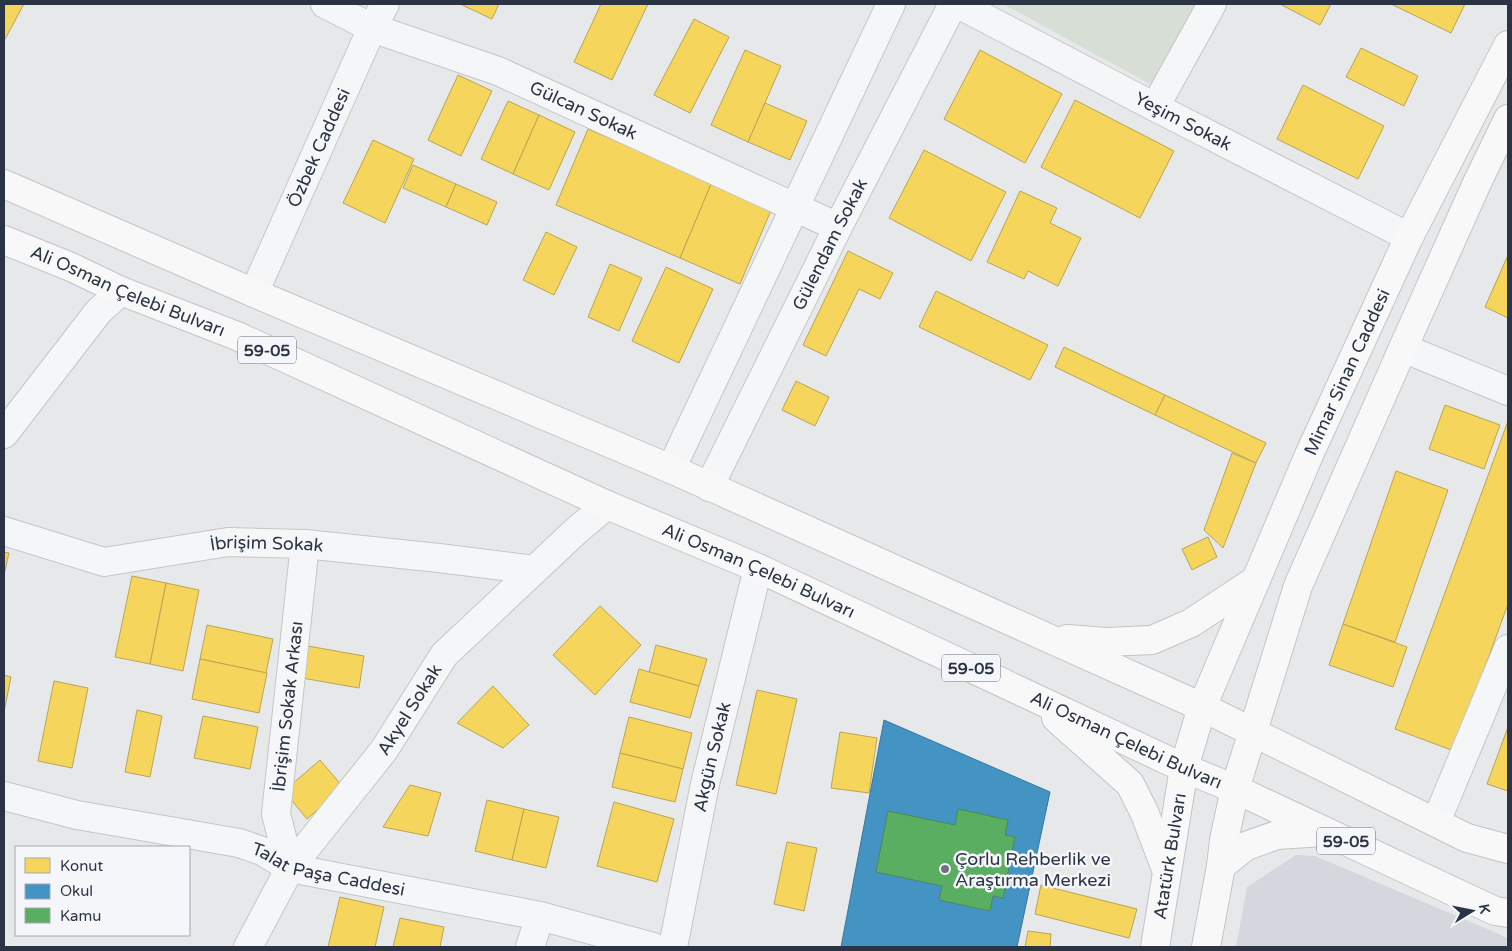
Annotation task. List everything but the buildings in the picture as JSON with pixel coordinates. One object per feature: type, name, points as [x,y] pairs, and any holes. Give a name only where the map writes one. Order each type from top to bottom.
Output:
[{"type":"main road","name":"Mimar Sinan Caddesi","points":[[1202,707],[1309,455],[1409,237],[1508,45]]},
{"type":"main road","points":[[1206,947],[1224,840],[1235,789],[1298,586],[1473,192],[1508,119]]},
{"type":"main road","points":[[4,184],[254,293],[671,469],[1202,707],[1467,838],[1508,849]]},
{"type":"main road","name":"Ali Osman Çelebi Bulvarı","points":[[4,240],[71,267],[121,291],[237,336],[607,505],[758,568],[1184,768],[1235,789],[1504,914]]},
{"type":"main road","points":[[1046,637],[1106,642],[1152,640],[1191,624],[1256,580]]},
{"type":"main road","points":[[1035,698],[1130,784],[1145,814],[1167,872]]},
{"type":"main road","name":"Atatürk Bulvarı","points":[[1155,947],[1184,768],[1202,707]]},
{"type":"main road","points":[[1221,866],[1246,846],[1276,835],[1327,832]]},
{"type":"street","name":"Gülcan Sokak","points":[[325,4],[372,28],[498,71],[838,227]]},
{"type":"street","name":"Özbek Caddesi","points":[[254,293],[372,28],[385,4]]},
{"type":"street","points":[[671,469],[891,4]]},
{"type":"street","name":"Gülendam Sokak","points":[[709,487],[838,227],[954,4]]},
{"type":"street","name":"Yeşim Sokak","points":[[958,4],[1409,237]]},
{"type":"street","points":[[1155,107],[1212,4]]},
{"type":"street","points":[[4,434],[98,312],[121,291]]},
{"type":"street","points":[[1403,348],[1508,391]]},
{"type":"street","name":"Akyel Sokak","points":[[248,947],[290,868],[384,750],[444,655],[534,570],[607,505]]},
{"type":"street","name":"İbrişim Sokak","points":[[4,531],[104,562],[228,542],[305,544],[534,570]]},
{"type":"street","name":"İbrişim Sokak Arkası","points":[[290,868],[276,814],[305,544]]},
{"type":"street","name":"Akgün Sokak","points":[[673,947],[705,784],[758,568]]},
{"type":"street","points":[[1436,822],[1508,650]]},
{"type":"street","name":"Talat Paşa Caddesi","points":[[4,796],[77,815],[239,843],[262,851],[290,868],[540,916],[653,947]]},
{"type":"street","points":[[530,947],[540,916]]},
{"type":"shaded area","points":[[1003,4],[1206,4],[1159,89]]},
{"type":"shaded area","points":[[1296,855],[1315,856],[1499,934],[1508,939],[1508,947],[1236,947],[1247,887]]},
{"type":"place","name":"Çorlu Rehberlik ve Araştırma Merkezi","points":[[945,869]]}]
